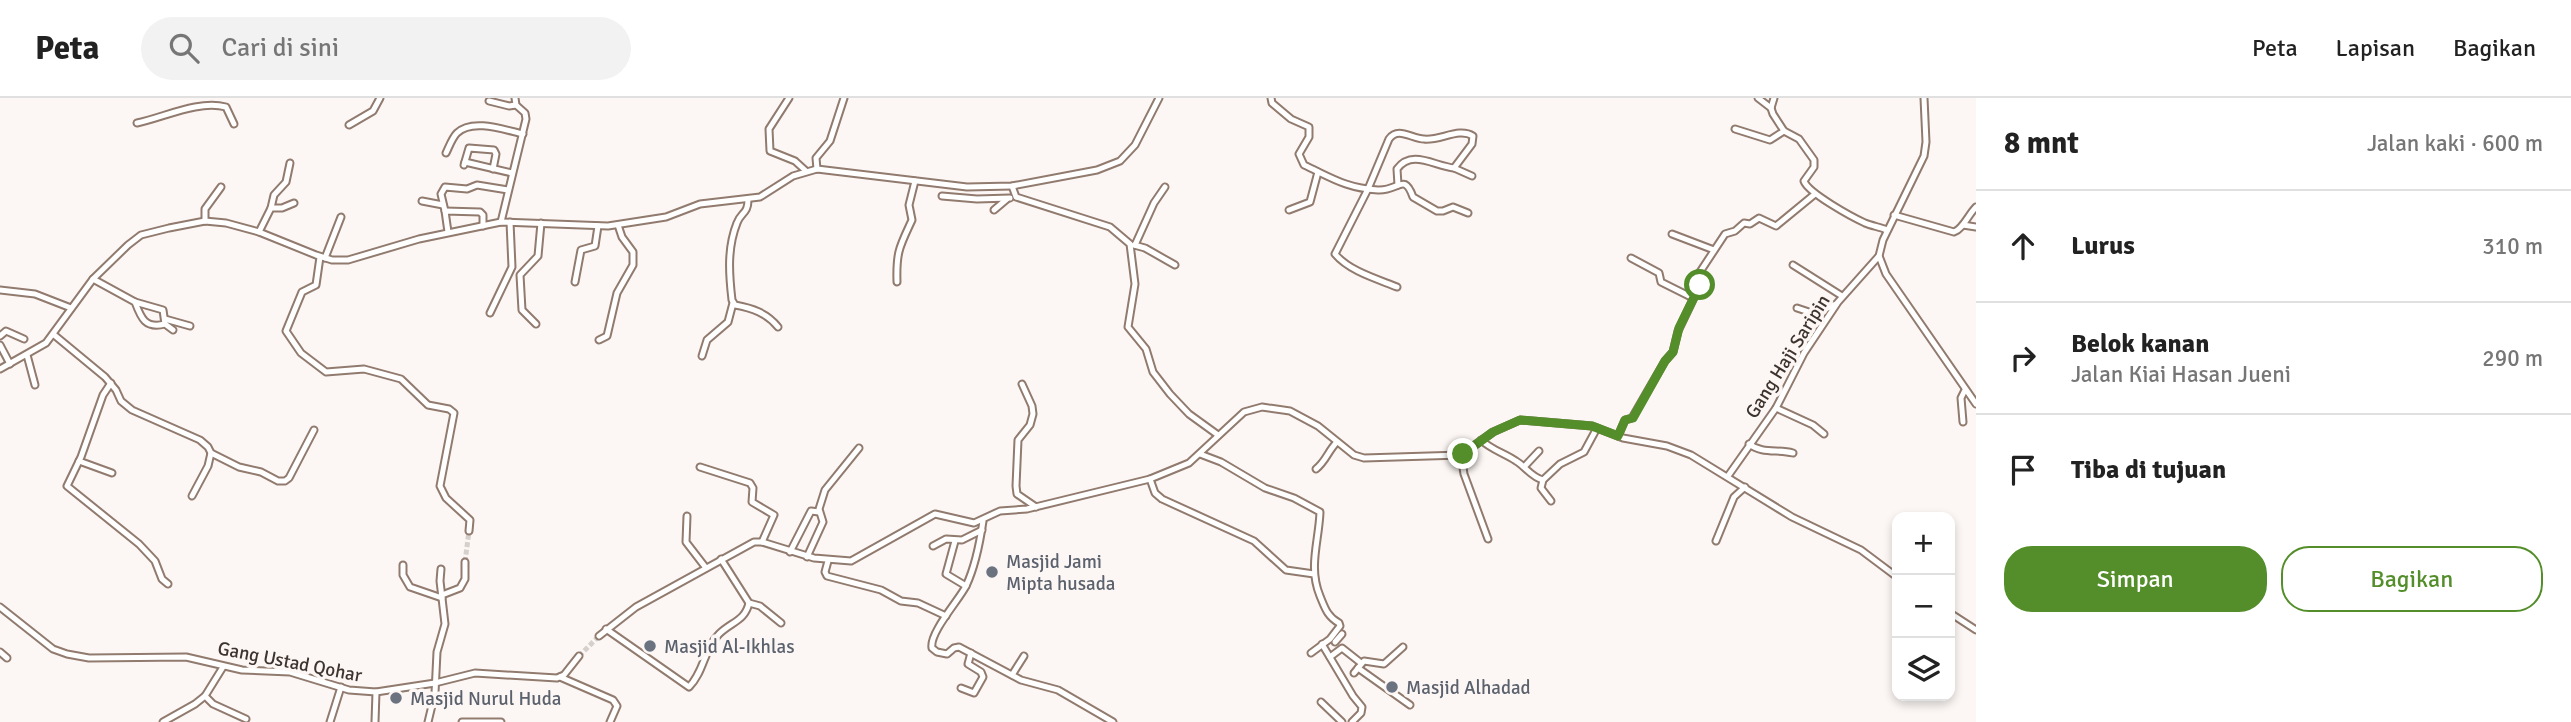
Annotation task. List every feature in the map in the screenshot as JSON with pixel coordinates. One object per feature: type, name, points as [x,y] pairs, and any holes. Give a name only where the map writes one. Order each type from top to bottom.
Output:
[{"type":"street","points":[[349,125],[373,111],[380,98]]},
{"type":"street","points":[[501,222],[526,116],[516,105],[515,98]]},
{"type":"street","points":[[789,98],[769,129],[769,151],[795,161],[806,171]]},
{"type":"street","points":[[817,169],[816,158],[830,141],[844,98]]},
{"type":"street","points":[[0,369],[7,358],[27,355],[46,343],[106,264],[141,235],[204,216],[260,230],[298,250],[348,260],[448,232],[501,222],[510,225],[541,223],[598,226],[667,217],[700,204],[763,196],[789,178],[817,169],[976,188],[1012,186],[1097,170],[1119,161],[1136,145],[1159,98]]},
{"type":"street","points":[[1271,98],[1272,103],[1290,119],[1309,127],[1310,137],[1299,157],[1304,165],[1351,187],[1389,190],[1398,185],[1408,185],[1413,197],[1437,211],[1453,207],[1468,213]]},
{"type":"street","points":[[1758,98],[1771,108],[1784,131],[1799,139],[1814,160],[1813,169],[1804,183],[1815,194],[1858,219],[1887,230]]},
{"type":"street","points":[[1771,108],[1774,98]]},
{"type":"street","points":[[1924,98],[1924,156],[1887,230],[1879,256],[1885,274],[1976,404]]},
{"type":"street","points":[[489,101],[508,106],[516,105]]},
{"type":"street","points":[[137,123],[171,113],[217,105],[226,107],[234,124]]},
{"type":"street","points":[[446,153],[455,135],[465,128],[481,126],[523,134]]},
{"type":"street","points":[[1735,129],[1770,139],[1784,131]]},
{"type":"street","points":[[1398,287],[1368,276],[1335,254],[1368,189],[1389,139],[1395,133],[1425,139],[1472,134],[1473,142],[1454,168]]},
{"type":"street","points":[[493,169],[496,154],[494,150],[471,147],[468,150],[465,164],[512,173]]},
{"type":"street","points":[[1398,185],[1395,175],[1397,169],[1408,160],[1419,159],[1454,168],[1472,176]]},
{"type":"street","points":[[260,230],[274,195],[286,183],[290,163]]},
{"type":"street","points":[[1289,211],[1310,202],[1318,172]]},
{"type":"street","points":[[897,282],[897,252],[912,220],[909,205],[915,181]]},
{"type":"street","points":[[448,232],[442,190],[445,187],[467,189],[477,185],[508,190]]},
{"type":"street","points":[[1012,186],[1013,197]]},
{"type":"street","points":[[204,216],[221,187]]},
{"type":"street","points":[[1165,187],[1133,245],[1135,284],[1128,327],[1146,349],[1153,372],[1170,394],[1189,414],[1217,435]]},
{"type":"street","points":[[1618,436],[1625,420],[1633,418],[1665,361],[1673,352],[1679,328],[1700,285],[1698,275],[1726,233],[1735,232],[1744,223],[1750,224],[1759,218],[1777,225],[1815,194]]},
{"type":"street","points":[[942,196],[970,199],[1013,197],[1110,227],[1133,245],[1175,265]]},
{"type":"street","points":[[994,210],[1013,197]]},
{"type":"street","points":[[702,356],[707,340],[728,322],[733,303],[730,246],[738,221],[747,210],[748,200]]},
{"type":"street","points":[[422,201],[444,208],[480,212],[483,215],[482,226]]},
{"type":"street","points":[[271,208],[282,208],[294,203]]},
{"type":"street","points":[[1894,215],[1949,232],[1957,231],[1976,207]]},
{"type":"street","points":[[341,217],[323,257],[316,285],[303,291],[286,331],[301,354],[326,372],[364,369],[401,379],[428,405],[449,409],[454,414],[440,486],[446,498],[470,520],[469,531]]},
{"type":"street","points":[[536,324],[522,310],[520,275],[538,256],[541,223]]},
{"type":"street","points":[[490,313],[512,267],[510,225]]},
{"type":"street","points":[[599,340],[607,336],[617,293],[633,265],[632,252],[618,225]]},
{"type":"street","points":[[1963,225],[1976,227]]},
{"type":"street","points":[[575,282],[581,250],[595,246],[598,226]]},
{"type":"street","points":[[1672,234],[1714,250]]},
{"type":"street","name":"Gang Haji Saripin","points":[[1728,476],[1776,408],[1804,353],[1840,299],[1879,256]]},
{"type":"street","points":[[1631,258],[1659,273],[1661,282],[1693,298]]},
{"type":"street","points":[[1793,265],[1840,299],[1819,314],[1811,314],[1797,308]]},
{"type":"street","points":[[93,279],[135,302],[162,309],[165,321],[173,330]]},
{"type":"street","points":[[0,290],[35,294],[71,308]]},
{"type":"street","points":[[135,302],[147,324],[154,326],[165,321],[190,326]]},
{"type":"street","points":[[733,303],[767,316],[778,327]]},
{"type":"street","points":[[0,336],[6,331],[24,339]]},
{"type":"street","points":[[52,334],[111,383],[122,403],[200,440],[211,453],[239,467],[257,471],[282,482],[289,478],[314,430]]},
{"type":"street","points":[[0,345],[7,358]]},
{"type":"street","points":[[27,355],[35,385]]},
{"type":"street","points":[[111,383],[103,395],[79,461],[68,481],[68,487],[139,544],[155,561],[162,579],[167,584]]},
{"type":"street","points":[[1021,384],[1033,414],[1030,425],[1018,440],[1016,486],[1017,494],[1036,507]]},
{"type":"street","points":[[1963,422],[1961,398],[1965,390]]},
{"type":"street","points":[[599,636],[636,607],[747,545],[762,542],[828,561],[855,559],[935,514],[970,523],[983,521],[1000,511],[1027,509],[1150,479],[1189,463],[1217,435],[1249,410],[1276,407],[1290,411],[1318,426],[1354,455],[1364,458],[1461,455],[1506,425],[1520,420],[1597,428],[1618,436],[1682,451],[1728,476],[1792,517],[1861,550],[1894,575]]},
{"type":"street","points":[[1776,408],[1813,425],[1824,434]]},
{"type":"street","points":[[1552,501],[1541,488],[1543,480],[1560,464],[1584,452],[1597,428]]},
{"type":"street","points":[[1481,440],[1524,467],[1533,477],[1543,480]]},
{"type":"street","points":[[1316,469],[1326,461],[1328,451],[1337,442]]},
{"type":"street","points":[[1749,444],[1760,451],[1793,453]]},
{"type":"street","points":[[807,557],[823,522],[819,512],[822,495],[859,448]]},
{"type":"street","points":[[1524,467],[1539,451]]},
{"type":"street","points":[[192,496],[208,466],[211,453]]},
{"type":"street","points":[[1200,454],[1221,462],[1265,488],[1294,498],[1319,511],[1321,515],[1315,545],[1314,573],[1317,590],[1328,616],[1340,624],[1341,633],[1335,642]]},
{"type":"street","points":[[1461,455],[1464,474],[1488,539]]},
{"type":"street","points":[[79,461],[112,473]]},
{"type":"street","points":[[700,467],[750,483],[753,488],[752,502],[774,515],[762,542]]},
{"type":"street","points":[[1150,479],[1155,493],[1162,499],[1254,541],[1286,569],[1314,573]]},
{"type":"street","points":[[1716,541],[1734,496],[1745,487]]},
{"type":"street","points":[[790,552],[811,511],[819,512]]},
{"type":"street","points":[[687,516],[686,542],[706,568]]},
{"type":"street","points":[[983,521],[966,586],[932,640],[933,650],[947,654],[957,647],[1026,681],[1058,690],[1112,722]]},
{"type":"street","points":[[933,547],[946,539],[955,541],[982,530]]},
{"type":"street","points":[[955,541],[946,574],[966,586]]},
{"type":"street","points":[[721,559],[749,603],[760,606],[781,623]]},
{"type":"street","points":[[828,561],[825,572],[827,576],[881,590],[901,601],[918,603],[946,616]]},
{"type":"street","points":[[403,565],[403,575],[410,587],[424,594],[442,597],[460,588],[465,579],[465,562]]},
{"type":"street","points":[[428,722],[435,693],[437,652],[445,624],[441,569]]},
{"type":"street","points":[[606,629],[689,687],[700,673],[709,649],[718,635],[741,620],[749,603]]},
{"type":"street","name":"Gang Ustad Qohar","points":[[0,607],[48,646],[67,654],[97,659],[172,655],[223,667],[290,673],[341,687],[376,692],[435,683],[475,673],[560,677]]},
{"type":"street","points":[[1955,616],[1976,630]]},
{"type":"street","points":[[1311,653],[1341,633]]},
{"type":"street","points":[[1322,644],[1362,707],[1361,713],[1352,722]]},
{"type":"street","points":[[1357,668],[1368,661],[1384,664],[1403,647]]},
{"type":"street","points":[[1330,657],[1342,648],[1357,668],[1410,705]]},
{"type":"street","points":[[0,652],[7,658]]},
{"type":"street","points":[[961,688],[974,693],[983,677],[981,672],[968,664],[971,653]]},
{"type":"street","points":[[579,656],[560,677],[613,700],[617,704],[610,722]]},
{"type":"street","points":[[1012,675],[1024,656]]},
{"type":"street","points":[[163,722],[205,696],[223,667]]},
{"type":"street","points":[[330,722],[341,687]]},
{"type":"street","points":[[375,722],[376,692]]},
{"type":"street","points":[[205,696],[213,704],[246,719]]},
{"type":"street","points":[[1321,702],[1342,722]]},
{"type":"street","points":[[462,722],[501,722]]},
{"type":"tunnel","points":[[465,562],[469,531]]},
{"type":"tunnel","points":[[579,656],[599,636]]},
{"type":"place","name":"Masjid Jami Mipta husada","points":[[992,572]]},
{"type":"place","name":"Masjid Al-Ikhlas","points":[[650,646]]},
{"type":"place","name":"Masjid Alhadad","points":[[1392,687]]},
{"type":"place","name":"Masjid Nurul Huda","points":[[396,698]]},
{"type":"route","points":[[1463,454],[1493,432],[1520,420],[1592,426],[1618,436],[1625,420],[1633,418],[1665,361],[1673,352],[1679,328],[1700,285]]}]
